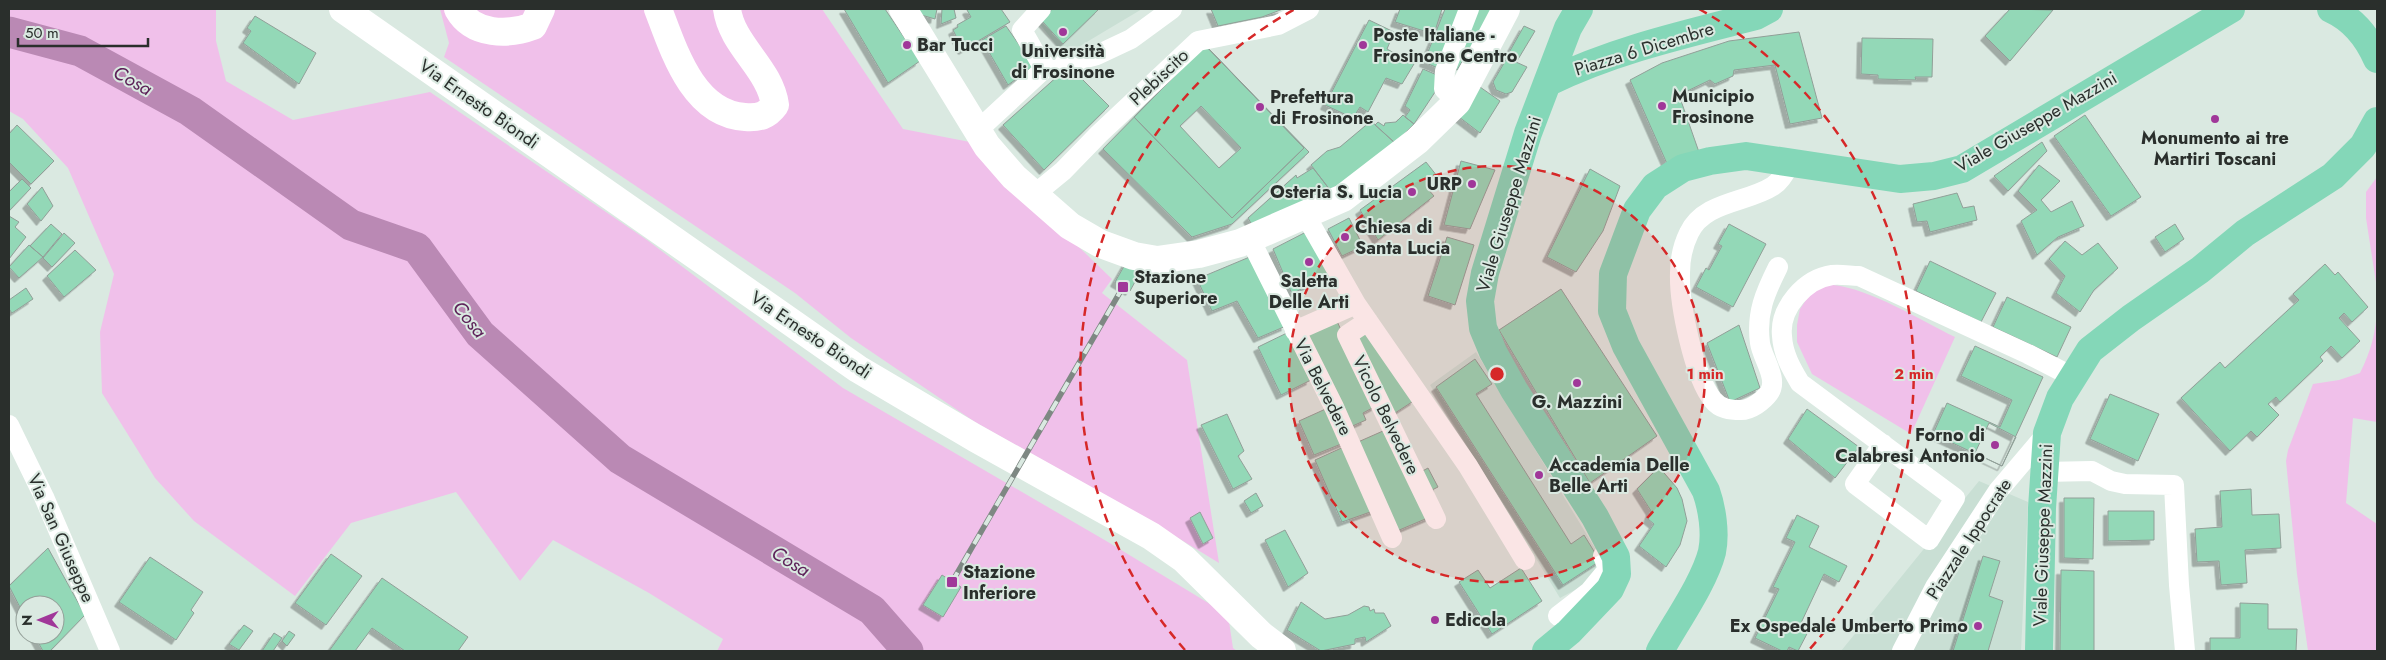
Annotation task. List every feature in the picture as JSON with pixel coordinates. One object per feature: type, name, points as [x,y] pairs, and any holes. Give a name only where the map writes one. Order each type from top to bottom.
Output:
[{"type":"main road","name":"Viale Giuseppe Mazzini","points":[[1546,651],[1590,611],[1610,588],[1617,574],[1616,557],[1584,499],[1514,390],[1493,352],[1483,328],[1480,301],[1485,272],[1526,141],[1568,28],[1579,9]]},
{"type":"main road","name":"Piazza 6 Dicembre","points":[[1549,82],[1578,68],[1649,45],[1756,16],[1769,9]]},
{"type":"main road","name":"Viale Giuseppe Mazzini","points":[[1660,651],[1704,573],[1712,550],[1711,506],[1699,478],[1626,346],[1612,311],[1613,274],[1637,210],[1655,186],[1683,168],[1710,161],[1746,156],[1900,179],[1934,176],[1962,169],[2231,9]]},
{"type":"main road","points":[[2331,9],[2355,23],[2372,46],[2377,59]]},
{"type":"main road","name":"Viale Giuseppe Mazzini","points":[[2039,651],[2044,472],[2047,433],[2060,398],[2090,350],[2131,318],[2200,270],[2245,233],[2333,176],[2363,146],[2377,121]]},
{"type":"street","name":"Via Ernesto Biondi","points":[[343,9],[858,369],[975,438],[1151,536],[1184,559],[1261,635],[1282,651]]},
{"type":"street","points":[[458,9],[462,15],[479,27],[501,33],[520,31],[533,26],[541,9]]},
{"type":"street","points":[[658,9],[689,80],[709,104],[725,113],[755,118],[768,114],[775,105],[774,94],[765,77],[737,38],[727,9]]},
{"type":"street","points":[[902,9],[977,131],[987,146],[1014,177],[1070,226],[1101,244],[1134,256],[1157,260],[1199,254],[1250,239],[1306,216],[1343,198],[1417,141],[1457,102],[1506,9]]},
{"type":"street","points":[[1041,9],[1022,30],[1044,69]]},
{"type":"street","points":[[977,131],[1044,69],[1097,55],[1131,39],[1172,9]]},
{"type":"street","name":"Plebiscito","points":[[1035,194],[1063,171],[1098,134],[1198,41],[1278,25],[1309,9]]},
{"type":"street","points":[[1457,102],[1444,89],[1445,71],[1469,9]]},
{"type":"street","points":[[1778,267],[1766,291],[1758,320],[1760,344],[1773,382],[1770,392],[1759,402],[1745,410],[1728,410],[1714,402],[1703,384],[1695,364],[1681,294],[1682,252],[1690,231],[1708,211],[1774,186],[1791,162]]},
{"type":"street","points":[[1306,216],[1356,304],[1468,466],[1525,560]]},
{"type":"street","name":"Via Belvedere","points":[[1250,239],[1346,431],[1392,538]]},
{"type":"street","points":[[1883,444],[1856,484],[1929,540],[1955,498],[1883,444],[1800,383],[1788,363],[1781,335],[1787,308],[1804,287],[1831,275],[1859,276],[2019,349],[2073,377]]},
{"type":"street","points":[[1295,331],[1356,304]]},
{"type":"street","name":"Vicolo Belvedere","points":[[1368,321],[1346,335],[1436,519]]},
{"type":"street","name":"Via San Giuseppe","points":[[9,425],[44,497],[110,651]]},
{"type":"street","name":"Piazzale Ippocrate","points":[[1902,651],[1935,587],[1998,491],[2047,433]]},
{"type":"street","points":[[2044,472],[2092,471],[2111,481],[2124,484],[2174,485],[2184,651]]},
{"type":"street","name":"Viale Giuseppe Mazzini","points":[[1558,616],[1589,592],[1608,569],[1597,542],[1584,520],[1584,499]]},
{"type":"shaded area","points":[[9,9],[216,9],[216,41],[226,81],[293,120],[430,92],[647,240],[843,388],[1108,542],[1228,615],[1233,648],[1237,651],[717,651],[723,639],[649,593],[553,540],[520,581],[456,492],[351,523],[295,596],[194,521],[155,478],[102,393],[100,332],[114,274],[68,168],[23,119],[9,111]]},
{"type":"shaded area","points":[[440,9],[822,9],[903,129],[970,142],[1112,279],[1102,293],[1187,360],[1219,563],[1147,519],[975,422],[851,338],[795,293],[444,57],[449,43]]},
{"type":"shaded area","points":[[1050,9],[1142,9],[1070,52],[1061,51],[1039,23]]},
{"type":"shaded area","points":[[2377,177],[2377,289],[2366,218],[2366,192]]},
{"type":"shaded area","points":[[1833,285],[1863,292],[1955,337],[1911,434],[1812,374],[1797,342],[1797,325],[1800,309],[1810,294],[1820,286]]},
{"type":"shaded area","points":[[2377,309],[2377,422],[2353,418],[2346,503],[2377,524],[2377,651],[2308,651],[2297,574],[2286,461],[2288,450],[2313,384],[2339,380],[2360,373],[2372,341]]},
{"type":"shaded area","points":[[1476,352],[1604,563],[1588,583],[1560,598],[1430,385]]},
{"type":"shaded area","points":[[1979,481],[2028,502],[2021,651],[1841,651]]},
{"type":"building","points":[[844,9],[885,9],[920,61],[888,83]]},
{"type":"building","points":[[913,9],[937,9],[935,19],[918,14]]},
{"type":"building","points":[[942,9],[954,9],[956,18],[941,24]]},
{"type":"building","points":[[1001,9],[1010,22],[963,50],[953,30],[958,27],[957,25],[971,17],[967,10]]},
{"type":"building","name":"Università di Frosinone","points":[[1052,9],[1099,9],[1063,44],[1042,21]]},
{"type":"building","points":[[1211,9],[1283,9],[1262,17],[1218,26]]},
{"type":"building","points":[[1400,9],[1442,9],[1434,34],[1395,22]]},
{"type":"building","points":[[1445,9],[1464,9],[1440,69],[1424,62]]},
{"type":"building","points":[[1471,9],[1494,9],[1457,70],[1449,67]]},
{"type":"building","points":[[2010,9],[2053,10],[2010,61],[1985,36]]},
{"type":"building","points":[[255,16],[316,53],[299,84],[243,43],[251,31],[247,28]]},
{"type":"building","points":[[1369,20],[1394,32],[1387,49],[1414,64],[1402,84],[1386,78],[1368,112],[1360,107],[1353,118],[1325,105]]},
{"type":"building","points":[[1006,26],[1034,66],[1008,85],[982,40]]},
{"type":"building","points":[[1524,26],[1535,31],[1517,61],[1507,56]]},
{"type":"building","name":"Municipio Frosinone","points":[[1799,32],[1822,118],[1790,124],[1775,65],[1734,70],[1733,76],[1715,84],[1710,80],[1679,95],[1700,155],[1668,166],[1630,80],[1662,63],[1729,41]]},
{"type":"building","points":[[1862,38],[1933,39],[1932,77],[1915,77],[1916,80],[1878,79],[1878,75],[1861,74]]},
{"type":"building","points":[[1205,45],[1304,148],[1232,218],[1134,117]],"holes":[[[1201,106],[1241,148],[1219,168],[1180,126]]]},
{"type":"building","points":[[1205,45],[1304,148],[1232,218],[1134,117]]},
{"type":"building","points":[[1205,45],[1309,152],[1232,224],[1192,237],[1103,149]]},
{"type":"building","points":[[1507,58],[1527,67],[1512,92],[1506,94],[1496,90],[1493,82]]},
{"type":"building","points":[[1069,66],[1109,106],[1044,170],[1003,125]]},
{"type":"building","points":[[1423,69],[1437,75],[1439,86],[1414,124],[1405,117],[1410,110],[1405,106]]},
{"type":"building","points":[[1480,87],[1500,101],[1480,133],[1459,117]]},
{"type":"building","points":[[1403,115],[1414,124],[1395,143],[1375,125],[1378,122],[1384,126],[1385,123],[1396,122]]},
{"type":"building","points":[[2085,115],[2141,197],[2111,216],[2054,136]]},
{"type":"building","points":[[1371,121],[1395,143],[1358,173],[1330,190],[1311,165],[1327,151],[1340,147]]},
{"type":"building","points":[[17,125],[54,161],[31,184],[9,162],[9,134]]},
{"type":"building","points":[[2042,142],[2047,151],[2008,191],[1994,176]]},
{"type":"building","name":"URP","points":[[1461,161],[1495,170],[1470,229],[1444,225]]},
{"type":"building","points":[[1426,162],[1437,176],[1426,187],[1434,196],[1378,240],[1360,210]]},
{"type":"building","points":[[2039,165],[2060,181],[2041,200],[2051,212],[2072,201],[2084,226],[2058,237],[2037,255],[2021,221],[2037,210],[2018,191]]},
{"type":"building","points":[[1313,168],[1330,190],[1252,225],[1248,218],[1296,175],[1297,178]]},
{"type":"building","points":[[1590,169],[1620,186],[1603,231],[1576,272],[1547,257]]},
{"type":"building","points":[[22,179],[31,188],[9,211],[9,192]]},
{"type":"building","points":[[42,187],[53,206],[41,221],[27,204]]},
{"type":"building","points":[[1957,193],[1963,208],[1974,206],[1977,220],[1930,232],[1927,221],[1917,222],[1913,204]]},
{"type":"building","points":[[9,216],[19,222],[15,227],[26,237],[9,259]]},
{"type":"building","name":"Chiesa di Santa Lucia","points":[[1349,218],[1363,246],[1342,256],[1328,229]]},
{"type":"building","points":[[51,224],[62,234],[43,257],[30,246]]},
{"type":"building","points":[[1729,224],[1766,244],[1733,307],[1696,287],[1706,268],[1709,270],[1722,246],[1718,244]]},
{"type":"building","points":[[2175,224],[2184,239],[2165,252],[2155,237]]},
{"type":"building","points":[[1310,230],[1334,271],[1292,294],[1273,249]]},
{"type":"building","points":[[64,233],[75,243],[52,267],[43,258]]},
{"type":"building","points":[[1447,237],[1474,245],[1455,305],[1428,296]]},
{"type":"building","points":[[2065,241],[2082,255],[2098,243],[2118,268],[2094,290],[2080,312],[2056,293],[2065,276],[2049,259]]},
{"type":"building","points":[[29,245],[43,257],[19,278],[9,267]]},
{"type":"building","points":[[75,250],[96,270],[64,297],[47,276]]},
{"type":"building","points":[[1252,256],[1286,326],[1258,338],[1237,301],[1212,311],[1197,279]]},
{"type":"building","name":"Stazione Superiore","points":[[1127,261],[1142,269],[1130,291],[1115,282]]},
{"type":"building","points":[[1930,261],[1996,293],[1981,322],[1916,291]]},
{"type":"building","points":[[2325,264],[2335,275],[2338,272],[2368,307],[2352,322],[2344,313],[2339,318],[2360,341],[2342,358],[2331,346],[2320,357],[2323,361],[2280,402],[2276,397],[2268,404],[2279,415],[2257,437],[2251,431],[2230,451],[2181,398],[2220,362],[2225,368],[2299,300],[2293,294]]},
{"type":"building","points":[[26,288],[33,299],[12,313],[9,309],[9,300]]},
{"type":"building","name":"G. Mazzini","points":[[1561,289],[1657,436],[1590,483],[1499,330]]},
{"type":"building","points":[[2007,297],[2071,327],[2057,357],[1993,327]]},
{"type":"building","points":[[1336,319],[1376,406],[1363,413],[1366,420],[1348,428],[1305,334]]},
{"type":"building","points":[[1739,325],[1760,388],[1730,402],[1707,343]]},
{"type":"building","points":[[1368,326],[1415,400],[1389,417],[1350,338]]},
{"type":"building","points":[[1289,332],[1311,380],[1281,395],[1258,347]]},
{"type":"building","points":[[1975,346],[2043,377],[2002,466],[1933,434],[1947,403],[2000,427],[2012,400],[1961,376]]},
{"type":"building","points":[[1475,359],[1492,384],[1476,394],[1571,544],[1584,535],[1600,561],[1563,585],[1436,387]]},
{"type":"building","points":[[2110,394],[2159,414],[2138,461],[2090,439]]},
{"type":"building","points":[[1330,407],[1346,442],[1314,455],[1299,421]]},
{"type":"building","points":[[1807,409],[1859,447],[1835,478],[1788,439]]},
{"type":"building","points":[[1227,414],[1244,451],[1238,456],[1252,479],[1233,489],[1201,425]]},
{"type":"building","name":"Forno di Calabresi Antonio","points":[[1989,423],[2016,437],[2002,466],[1975,453]]},
{"type":"building","points":[[1392,427],[1430,517],[1397,531],[1358,442]]},
{"type":"building","points":[[1348,445],[1376,510],[1342,522],[1315,460]]},
{"type":"building","points":[[1659,467],[1677,488],[1682,499],[1687,521],[1680,545],[1666,567],[1639,546],[1654,524],[1648,519],[1651,511],[1637,489]]},
{"type":"building","points":[[1428,468],[1438,487],[1426,493],[1417,474]]},
{"type":"building","points":[[2251,489],[2252,515],[2279,514],[2281,548],[2245,550],[2247,583],[2221,585],[2219,561],[2197,562],[2195,529],[2222,527],[2220,491]]},
{"type":"building","points":[[1256,493],[1263,506],[1251,513],[1244,501]]},
{"type":"building","points":[[2064,498],[2094,498],[2093,559],[2064,558]]},
{"type":"building","points":[[2108,511],[2154,511],[2154,540],[2108,541]]},
{"type":"building","points":[[1200,512],[1213,538],[1203,544],[1190,518]]},
{"type":"building","points":[[1797,515],[1819,526],[1809,547],[1847,566],[1839,582],[1824,574],[1801,623],[1810,628],[1798,651],[1789,647],[1787,651],[1782,651],[1755,638],[1779,589],[1773,587],[1795,542],[1786,538]]},
{"type":"building","points":[[1285,530],[1308,573],[1288,587],[1265,540]]},
{"type":"building","points":[[48,548],[85,615],[65,636],[65,595],[15,595],[15,598],[9,586]]},
{"type":"building","points":[[331,554],[362,576],[326,625],[295,603]]},
{"type":"building","name":"Ex Ospedale Umberto Primo","points":[[1983,556],[2000,561],[1989,596],[2003,601],[1988,651],[1953,651]]},
{"type":"building","points":[[150,557],[203,592],[191,610],[194,613],[176,640],[119,602]]},
{"type":"building","points":[[1521,568],[1542,601],[1492,634],[1459,582],[1478,570],[1490,588]]},
{"type":"building","points":[[2061,570],[2094,571],[2094,651],[2060,651]]},
{"type":"building","name":"Stazione Inferiore","points":[[942,575],[961,587],[943,617],[923,605]]},
{"type":"building","points":[[382,578],[468,637],[458,651],[405,651],[372,628],[355,651],[329,651]]},
{"type":"building","points":[[1301,602],[1325,619],[1348,615],[1364,606],[1369,607],[1370,611],[1374,609],[1375,613],[1384,613],[1391,626],[1366,642],[1365,637],[1355,639],[1355,644],[1321,651],[1287,630]]},
{"type":"building","points":[[2240,603],[2268,604],[2268,629],[2297,629],[2296,651],[2210,651],[2210,638],[2240,638]]},
{"type":"building","points":[[244,625],[253,631],[239,650],[229,644]]},
{"type":"building","points":[[289,631],[295,635],[287,646],[282,641]]},
{"type":"building","points":[[274,633],[282,638],[273,651],[262,651]]},
{"type":"building","points":[[40,645],[56,645],[50,651],[43,651]]},
{"type":"waterway","name":"Cosa","points":[[9,32],[80,51],[190,111],[351,225],[417,248],[480,334],[620,459],[872,610],[908,651]]},
{"type":"railway","points":[[952,582],[1123,287]]},
{"type":"place","name":"Università di Frosinone","points":[[1063,32]]},
{"type":"place","name":"Bar Tucci","points":[[907,45]]},
{"type":"place","name":"Poste Italiane - Frosinone Centro","points":[[1363,45]]},
{"type":"place","name":"Municipio Frosinone","points":[[1662,106]]},
{"type":"place","name":"Prefettura di Frosinone","points":[[1260,107]]},
{"type":"place","name":"Monumento ai tre Martiri Toscani","points":[[2215,119]]},
{"type":"place","name":"URP","points":[[1472,184]]},
{"type":"place","name":"Osteria S. Lucia","points":[[1412,192]]},
{"type":"place","name":"Chiesa di Santa Lucia","points":[[1345,237]]},
{"type":"place","name":"Saletta Delle Arti","points":[[1309,262]]},
{"type":"place","name":"Stazione Superiore","points":[[1123,287]]},
{"type":"place","name":"G. Mazzini","points":[[1577,383]]},
{"type":"place","name":"Forno di Calabresi Antonio","points":[[1995,445]]},
{"type":"place","name":"Accademia Delle Belle Arti","points":[[1539,475]]},
{"type":"place","name":"Stazione Inferiore","points":[[952,582]]},
{"type":"place","name":"Edicola","points":[[1435,620]]},
{"type":"place","name":"Ex Ospedale Umberto Primo","points":[[1978,626]]}]
